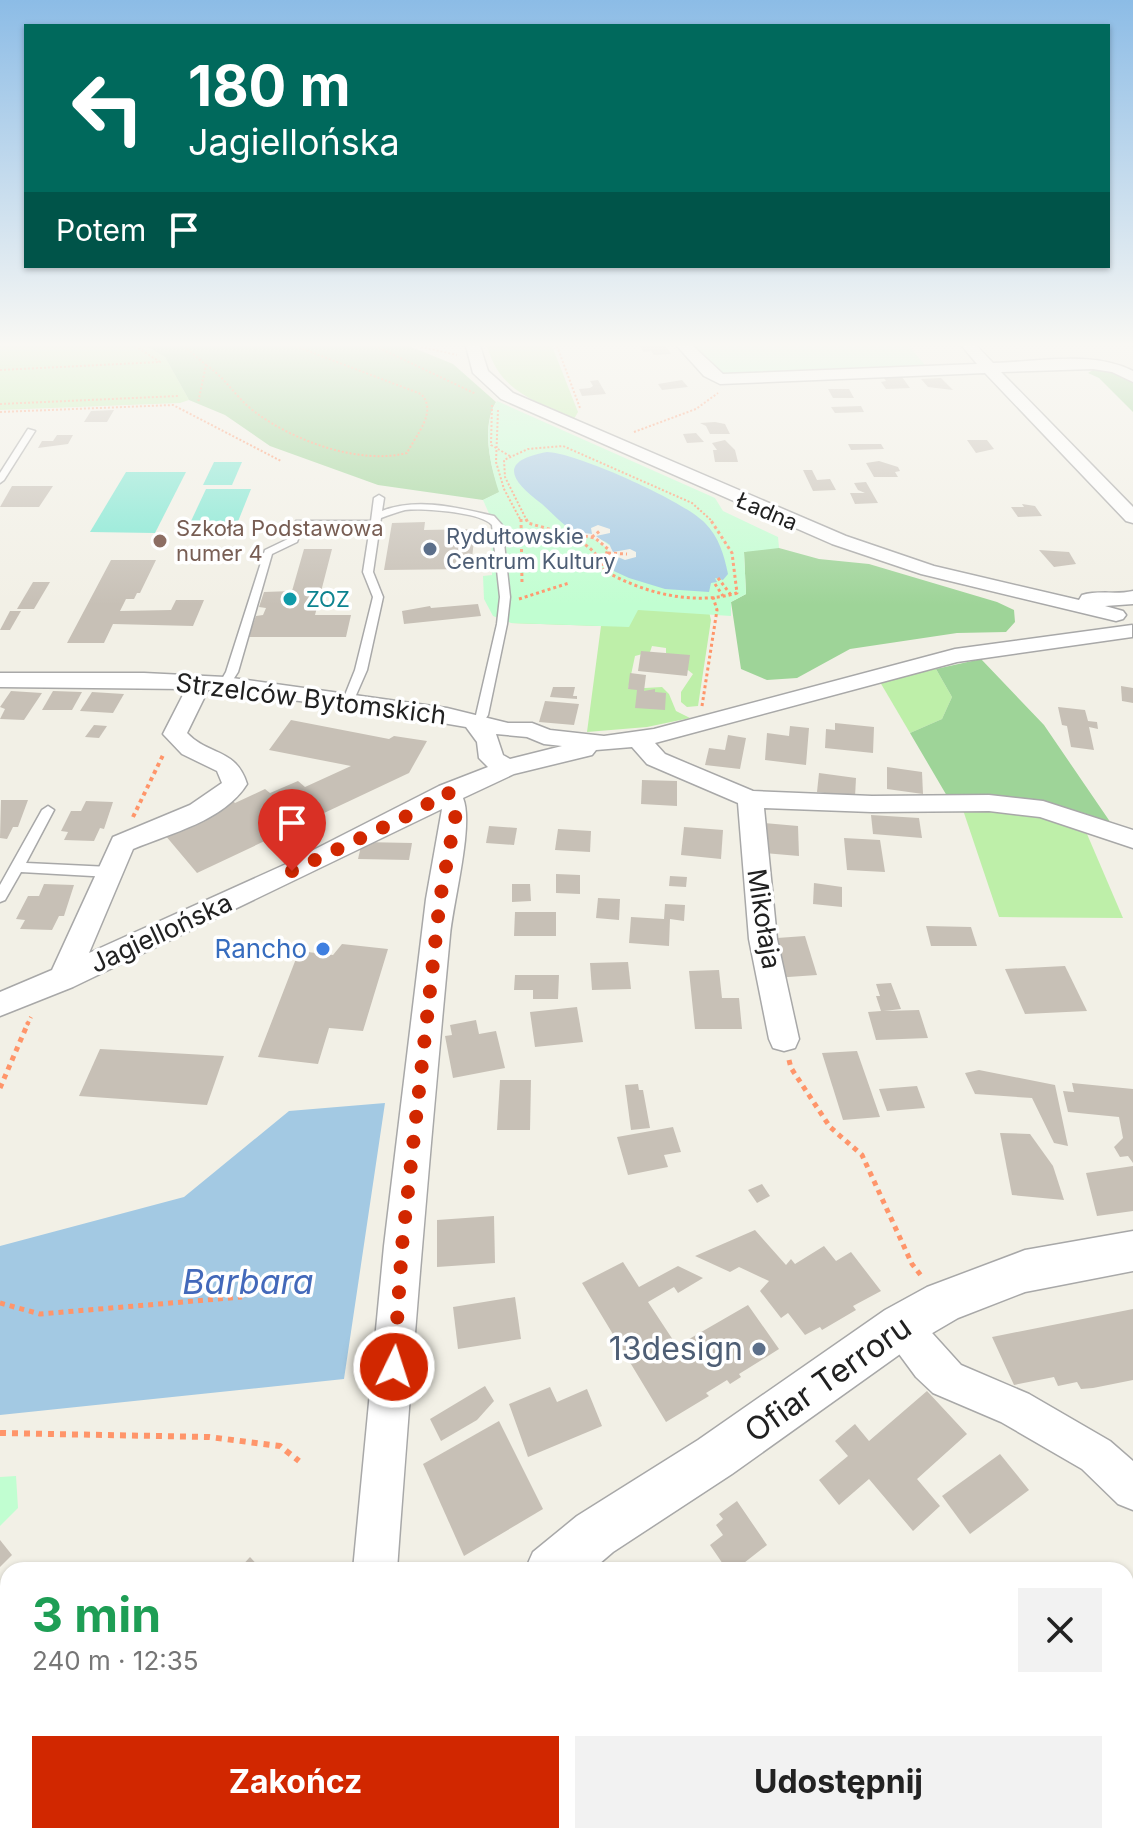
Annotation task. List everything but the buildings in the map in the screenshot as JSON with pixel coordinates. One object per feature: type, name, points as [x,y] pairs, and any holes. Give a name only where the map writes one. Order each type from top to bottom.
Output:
[{"type":"street","name":"Ładna","points":[[585,432],[785,519],[865,550],[939,573],[1126,616]]},
{"type":"street","points":[[1051,432],[1133,517]]},
{"type":"street","points":[[1044,596],[1048,614],[1060,639]]},
{"type":"street","points":[[545,747],[580,752],[604,743],[701,724],[955,656],[1060,639],[1095,638],[1126,616]]},
{"type":"street","name":"Strzelców Bytomskich","points":[[0,680],[213,683],[447,715],[494,743],[532,730],[545,747]]},
{"type":"street","points":[[52,984],[122,843],[214,803],[229,793],[235,784],[233,773],[222,761],[182,746],[175,734],[213,683]]},
{"type":"street","points":[[637,738],[656,759],[750,799],[872,804],[989,803],[1043,809],[1133,839]]},
{"type":"street","name":"Jagiellońska","points":[[0,1004],[52,984],[409,815],[448,792],[494,743],[534,765],[545,747]]},
{"type":"street","points":[[376,1562],[402,1246],[440,899],[456,813],[448,792]]},
{"type":"street","name":"Mikołaja","points":[[750,799],[763,939],[774,978],[784,1039]]},
{"type":"street","name":"Ofiar Terroru","points":[[561,1562],[595,1534],[715,1457],[901,1326],[943,1302],[1025,1271],[1133,1251]]},
{"type":"street","points":[[901,1326],[947,1379],[1042,1423],[1096,1455],[1133,1489]]},
{"type":"lane","points":[[0,480],[30,432]]},
{"type":"lane","points":[[349,700],[361,670],[378,597],[368,572],[379,498]]},
{"type":"lane","points":[[213,683],[232,672],[268,552],[294,540],[299,523],[376,520],[395,507],[427,507],[494,519],[504,603],[482,715],[494,743]]},
{"type":"lane","points":[[0,897],[48,810]]},
{"type":"lane","points":[[16,867],[110,872]]},
{"type":"path","points":[[225,432],[281,461]]},
{"type":"path","points":[[294,432],[374,458],[388,459],[407,453],[418,432]]},
{"type":"path","points":[[491,432],[491,445],[510,456]]},
{"type":"path","points":[[497,432],[496,462],[504,489],[521,518],[523,550],[522,590],[504,603]]},
{"type":"path","points":[[615,445],[623,443],[633,432]]},
{"type":"path","points":[[496,462],[528,449],[563,446],[692,503],[712,519],[732,549],[737,593],[712,597],[661,593],[617,580],[601,566],[589,548],[569,535]]},
{"type":"path","points":[[503,461],[505,477],[528,523],[569,535],[592,537],[603,543],[608,553]]},
{"type":"path","points":[[592,537],[601,530]]},
{"type":"path","points":[[582,549],[589,548]]},
{"type":"path","points":[[608,553],[627,554]]},
{"type":"path","points":[[601,566],[608,553]]},
{"type":"path","points":[[593,564],[601,566]]},
{"type":"path","points":[[718,578],[731,595]]},
{"type":"path","points":[[504,603],[569,583]]},
{"type":"path","points":[[715,584],[723,596]]},
{"type":"path","points":[[701,724],[702,698],[717,610],[712,597]]},
{"type":"path","points":[[122,843],[144,790],[175,734]]},
{"type":"path","points":[[0,1088],[52,984]]},
{"type":"path","points":[[791,1068],[830,1127],[862,1155],[912,1264],[943,1302]]},
{"type":"path","points":[[0,1303],[40,1314],[242,1297]]},
{"type":"path","points":[[0,1433],[209,1437],[280,1446],[299,1461]]},
{"type":"green space","points":[[250,432],[488,432],[490,459],[500,492],[483,500],[378,485],[270,446]]},
{"type":"green space","points":[[567,432],[715,498],[723,511],[778,537],[779,548],[744,552],[746,594],[731,602],[731,616],[638,610],[629,627],[511,623],[493,616],[484,599],[483,576],[492,575],[491,518],[483,500],[499,492],[490,458],[488,434]]},
{"type":"green space","points":[[757,548],[779,548],[819,559],[869,564],[997,602],[1014,610],[1015,622],[1006,632],[957,633],[850,649],[797,678],[767,680],[741,669],[731,602],[746,594],[744,552]]},
{"type":"green space","points":[[706,599],[711,620],[698,706],[687,707],[681,702],[681,692],[693,674],[666,653],[666,648],[652,646],[650,652],[635,656],[628,689],[662,687],[669,694],[676,711],[690,718],[647,727],[587,732],[601,626],[511,623]]},
{"type":"green space","points":[[981,659],[1044,725],[1115,829],[947,796],[910,733],[942,719],[952,697],[936,669]]},
{"type":"green space","points":[[936,669],[952,697],[942,719],[910,733],[880,682]]},
{"type":"green space","points":[[963,810],[1022,811],[1087,834],[1123,918],[999,917]]},
{"type":"green space","points":[[16,1476],[18,1508],[0,1526],[0,1477]]},
{"type":"shaded area","points":[[214,462],[242,462],[232,485],[203,485]]},
{"type":"shaded area","points":[[126,472],[186,472],[155,533],[90,532]]},
{"type":"shaded area","points":[[206,489],[251,489],[233,534],[185,534]]},
{"type":"water","points":[[547,452],[605,469],[654,491],[693,514],[714,534],[728,574],[723,580],[715,578],[717,582],[711,583],[709,592],[665,589],[605,567],[611,559],[610,545],[570,529],[517,480],[515,466],[531,456]]},
{"type":"water","name":"Barbara","points":[[385,1103],[344,1379],[0,1415],[0,1246],[184,1197],[289,1111]]},
{"type":"pier","points":[[598,525],[610,529],[610,533],[596,536],[613,552],[630,549],[636,552],[636,557],[625,560],[613,555],[605,567],[602,566],[609,555],[607,548],[594,539],[568,531],[592,534],[591,528]]},
{"type":"place","name":"Szkoła Podstawowa numer 4","points":[[160,541]]},
{"type":"place","name":"Rydułtowskie Centrum Kultury","points":[[430,549]]},
{"type":"place","name":"ZOZ","points":[[290,599]]},
{"type":"place","name":"Rancho","points":[[323,949]]},
{"type":"place","name":"13design","points":[[759,1349]]},
{"type":"route","points":[[292,871],[347,842],[409,815],[448,792],[453,801],[456,813],[440,899],[402,1246],[394,1367]]}]
